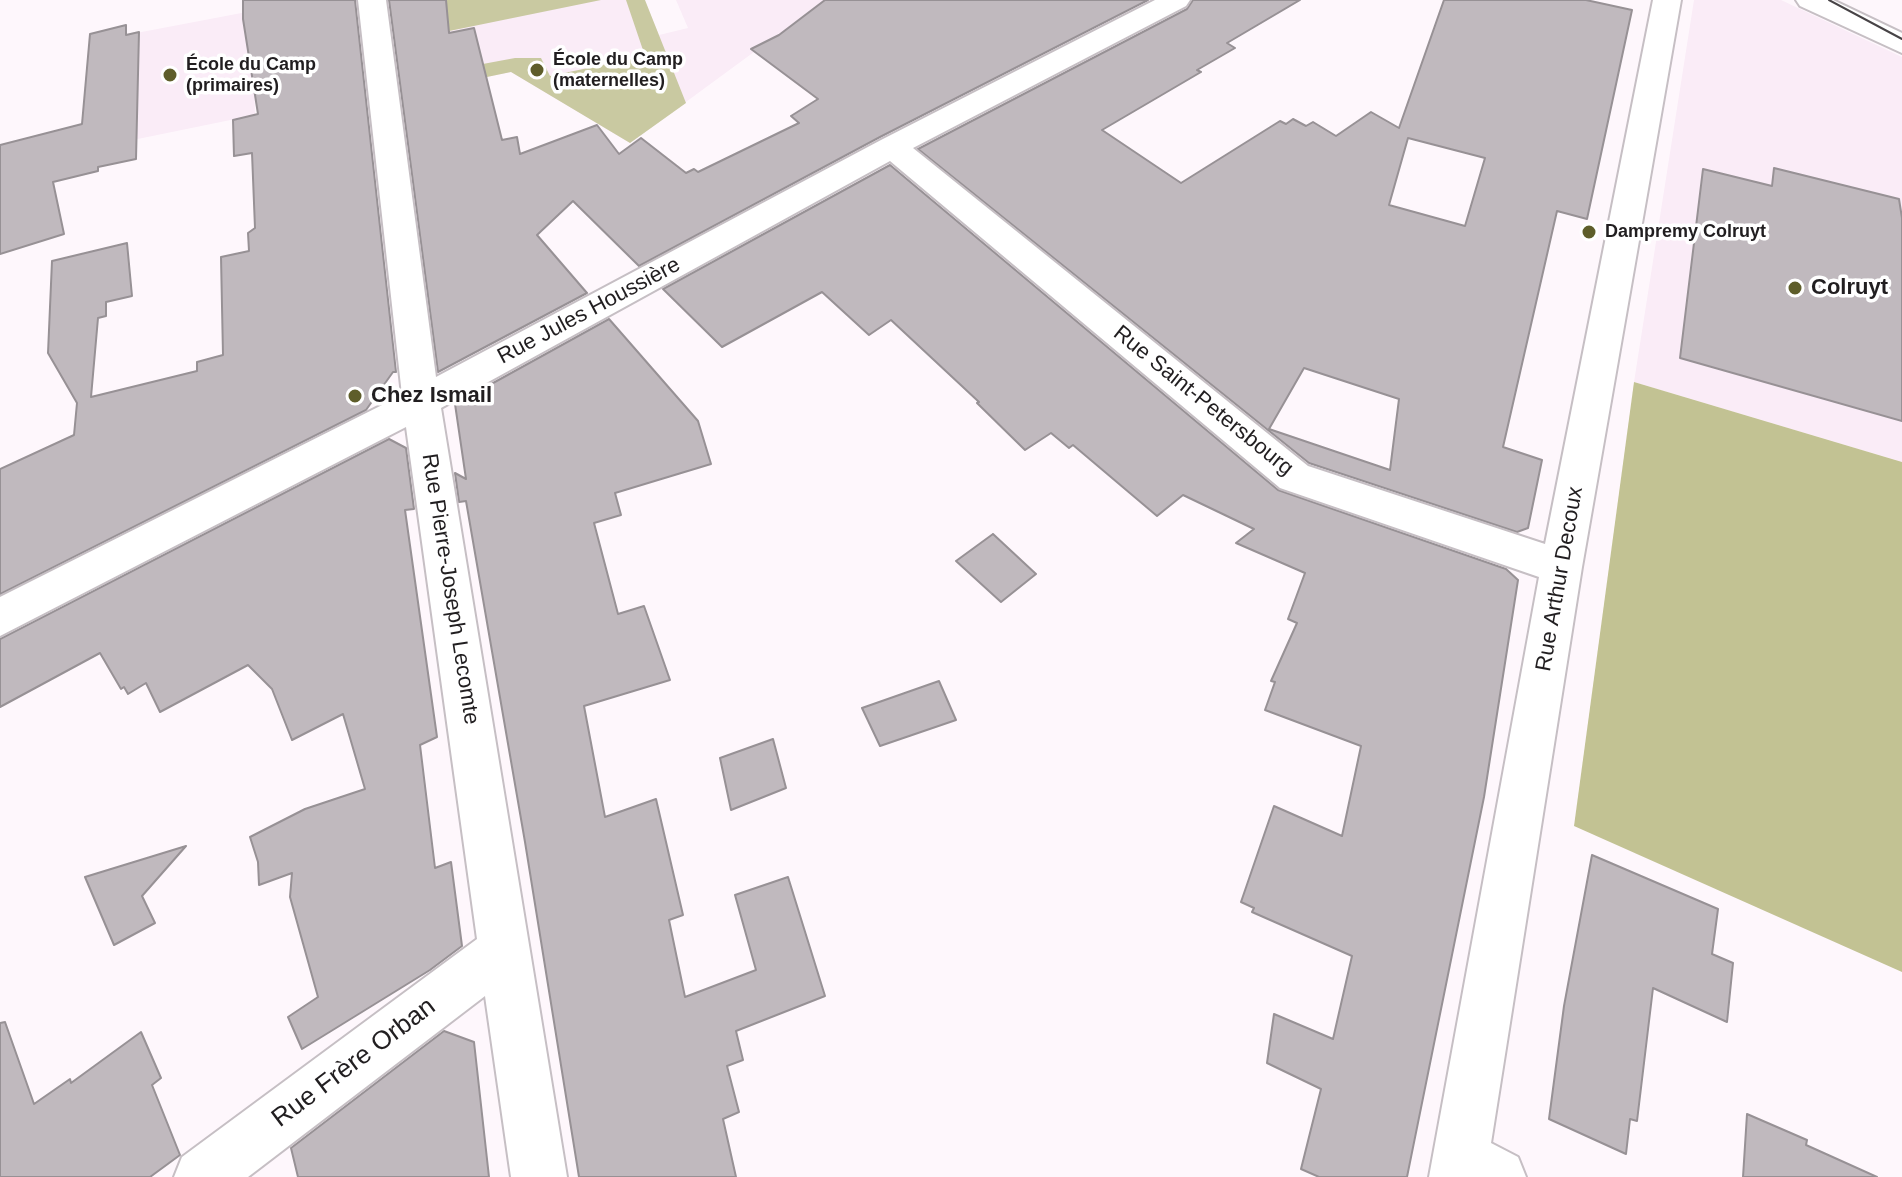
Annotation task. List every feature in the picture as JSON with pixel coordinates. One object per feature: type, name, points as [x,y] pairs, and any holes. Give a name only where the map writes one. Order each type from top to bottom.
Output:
[{"type":"main road","points":[[1810,0],[1902,44]]},
{"type":"main road","points":[[1861,0],[1902,19]]},
{"type":"street","name":"Rue Pierre-Joseph Lecomte","points":[[372,0],[421,402],[539,1177]]},
{"type":"street","name":"Rue Jules Houssière","points":[[0,618],[421,402],[892,147],[1176,0]]},
{"type":"street","name":"Rue Arthur Decoux","points":[[1472,1171],[1561,567],[1667,0]]},
{"type":"street","name":"Rue Saint-Petersbourg","points":[[892,147],[1294,477],[1561,567]]},
{"type":"street","name":"Rue Frère Orban","points":[[202,1177],[506,949]]},
{"type":"shaded area","name":"École du Camp (maternelles)","points":[[478,0],[644,0],[659,35],[688,28],[676,0],[826,0],[779,35],[752,50],[754,52],[630,143],[511,72],[405,94],[400,67]]},
{"type":"shaded area","points":[[1694,0],[1781,0],[1902,57],[1902,462],[1634,382]]},
{"type":"shaded area","name":"École du Camp (primaires)","points":[[252,11],[255,115],[79,151],[89,42]]},
{"type":"green space","points":[[390,0],[601,0],[410,39]]},
{"type":"green space","points":[[626,0],[645,0],[686,103],[630,143],[511,72],[405,94],[402,79],[515,58],[541,58],[550,76],[645,56]]},
{"type":"green space","points":[[1634,382],[1902,462],[1902,972],[1574,826]]},
{"type":"building","points":[[243,0],[355,0],[396,372],[366,410],[0,594],[0,469],[74,435],[77,403],[48,353],[52,261],[127,243],[132,296],[106,302],[106,316],[98,318],[91,397],[197,371],[197,362],[223,355],[221,257],[249,251],[248,233],[255,228],[252,153],[234,156],[233,120],[258,114],[243,19]]},
{"type":"building","points":[[389,0],[446,0],[449,33],[474,28],[502,140],[517,137],[520,154],[597,125],[619,154],[641,138],[686,173],[694,169],[698,172],[799,123],[791,116],[818,99],[751,49],[779,35],[825,0],[1148,0],[880,137],[639,266],[573,201],[537,235],[587,293],[438,372]]},
{"type":"building","points":[[1193,0],[1300,0],[1227,43],[1235,48],[1197,70],[1201,72],[1102,130],[1181,183],[1280,121],[1286,124],[1293,119],[1306,126],[1313,122],[1336,136],[1371,112],[1399,128],[1444,0],[1586,0],[1632,10],[1587,219],[1557,211],[1503,447],[1542,460],[1528,528],[1517,532],[1309,463],[918,149],[1187,9]],"holes":[[[1408,138],[1485,158],[1465,226],[1389,205]],[[1304,368],[1399,399],[1390,470],[1269,429]]]},
{"type":"building","points":[[126,25],[126,35],[139,32],[136,159],[98,167],[98,171],[53,182],[64,234],[0,254],[0,145],[82,124],[90,34]]},
{"type":"building","points":[[890,165],[1278,490],[1506,569],[1518,580],[1484,797],[1407,1177],[1319,1177],[1301,1169],[1321,1089],[1267,1063],[1274,1014],[1333,1039],[1352,956],[1252,912],[1254,908],[1241,902],[1274,806],[1342,836],[1361,746],[1265,710],[1275,682],[1271,681],[1297,623],[1288,619],[1305,573],[1236,543],[1254,529],[1183,495],[1157,516],[1073,445],[1069,448],[1051,433],[1025,450],[979,402],[891,320],[869,335],[822,292],[722,347],[663,289]]},
{"type":"building","name":"Colruyt","points":[[1774,168],[1899,199],[1902,218],[1902,421],[1680,358],[1703,169],[1772,186]]},
{"type":"building","points":[[609,319],[698,421],[711,464],[615,493],[621,515],[594,523],[618,614],[644,606],[670,680],[584,706],[605,817],[656,799],[683,915],[669,920],[685,997],[756,970],[735,895],[788,877],[825,996],[736,1031],[743,1060],[727,1066],[739,1112],[723,1119],[736,1177],[579,1177],[466,501],[459,502],[455,473],[466,479],[455,404]]},
{"type":"building","points":[[389,439],[406,448],[414,509],[405,510],[437,737],[420,745],[435,868],[451,862],[462,946],[430,970],[302,1049],[288,1017],[318,997],[290,897],[292,873],[259,885],[258,862],[250,837],[305,809],[365,789],[343,714],[292,740],[272,689],[248,665],[160,712],[146,683],[128,694],[124,687],[121,689],[100,653],[0,707],[0,639]]},
{"type":"building","points":[[993,534],[1036,574],[1001,602],[956,561]]},
{"type":"building","points":[[939,681],[956,720],[880,746],[862,708]]},
{"type":"building","points":[[773,739],[786,788],[731,810],[720,758]]},
{"type":"building","points":[[186,846],[142,896],[155,923],[114,945],[85,877]]},
{"type":"building","points":[[1592,855],[1718,909],[1712,954],[1733,963],[1727,1022],[1653,988],[1637,1121],[1630,1119],[1626,1154],[1549,1119],[1564,1006]]},
{"type":"building","points":[[5,1022],[34,1104],[70,1079],[71,1083],[141,1032],[161,1078],[152,1085],[180,1155],[150,1177],[0,1177],[0,1023]]},
{"type":"building","points":[[444,1031],[474,1042],[489,1177],[298,1177],[291,1148]]},
{"type":"building","points":[[1747,1114],[1807,1140],[1806,1145],[1877,1177],[1743,1177]]},
{"type":"tram line","points":[[1829,0],[1902,39]]},
{"type":"place","name":"École du Camp (maternelles)","points":[[537,70]]},
{"type":"place","name":"École du Camp (primaires)","points":[[170,75]]},
{"type":"place","name":"Dampremy Colruyt","points":[[1589,232]]},
{"type":"place","name":"Colruyt","points":[[1795,288]]},
{"type":"place","name":"Chez Ismail","points":[[355,396]]}]
